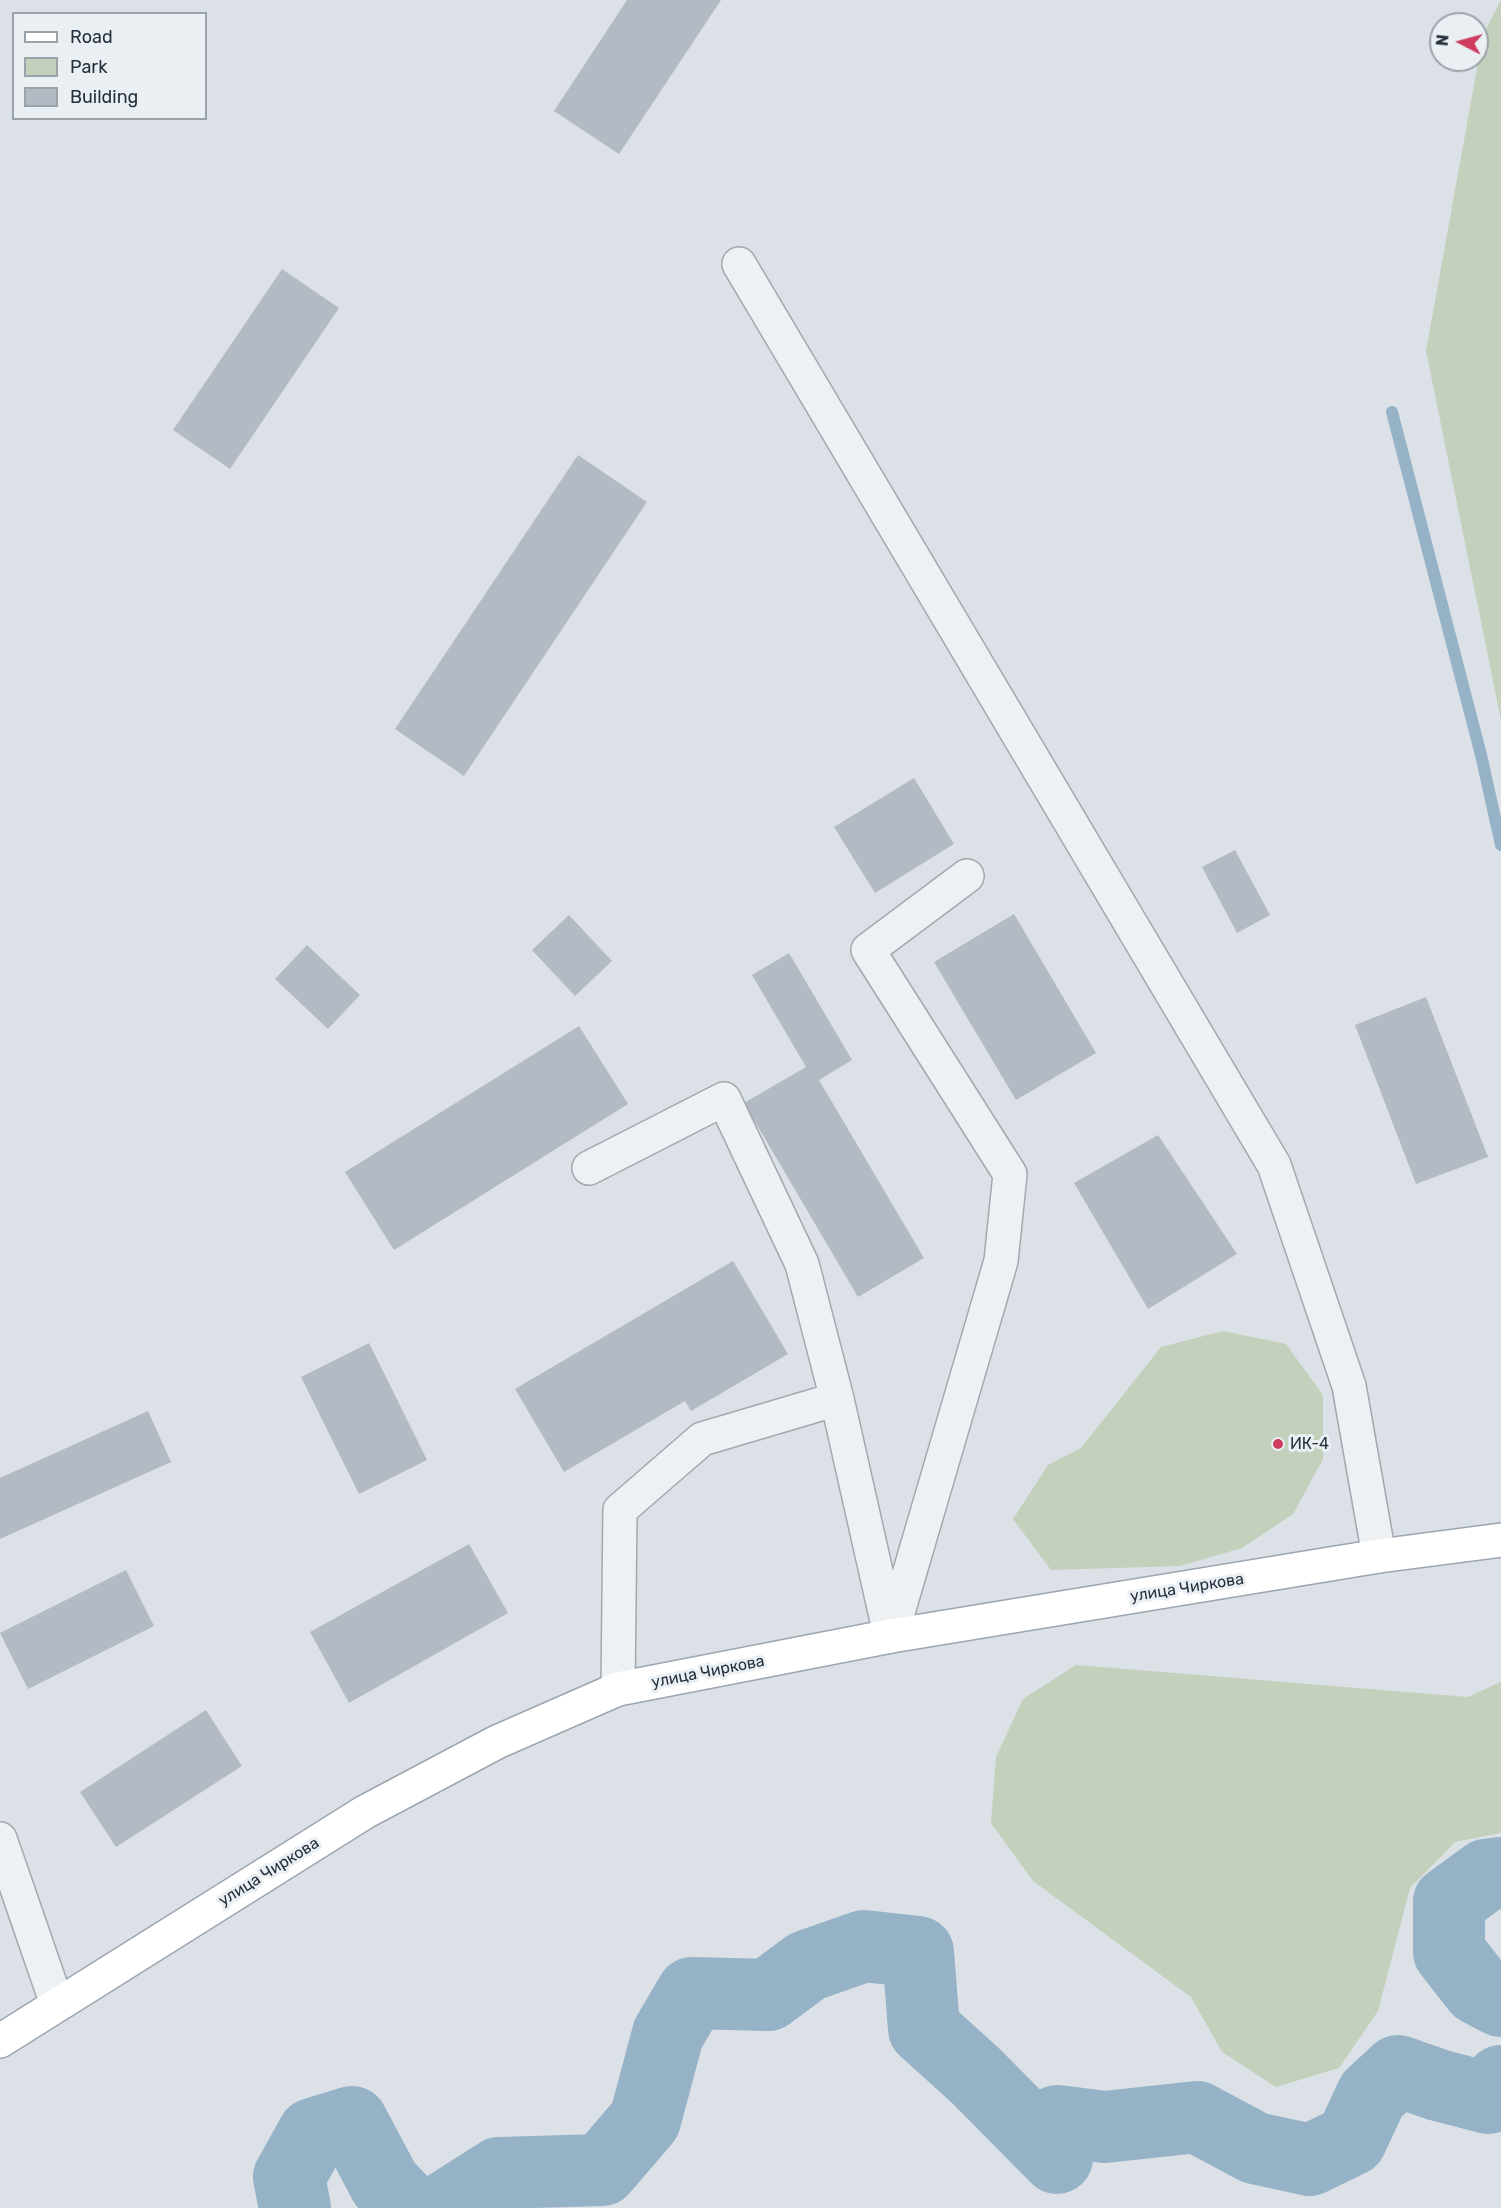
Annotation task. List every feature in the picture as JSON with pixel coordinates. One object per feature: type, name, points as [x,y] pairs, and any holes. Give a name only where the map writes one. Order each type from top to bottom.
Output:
[{"type":"main road","name":"улица Чиркова","points":[[0,2041],[365,1812],[497,1742],[618,1689],[891,1636],[1379,1556],[1501,1540]]},
{"type":"lane","points":[[739,264],[1274,1165],[1349,1386],[1379,1556]]},
{"type":"lane","points":[[891,1636],[1001,1261],[1010,1174],[868,950],[967,876]]},
{"type":"lane","points":[[589,1168],[724,1100],[802,1264],[837,1399],[891,1636]]},
{"type":"lane","points":[[618,1689],[620,1510],[702,1439],[837,1399]]},
{"type":"lane","points":[[0,1839],[57,2004]]},
{"type":"green space","points":[[1501,0],[1501,720],[1426,351],[1476,72],[1489,72],[1489,23]]},
{"type":"green space","points":[[1223,1331],[1286,1344],[1323,1395],[1323,1459],[1293,1514],[1242,1548],[1180,1566],[1051,1570],[1013,1519],[1048,1465],[1081,1448],[1161,1347]]},
{"type":"green space","points":[[1076,1665],[1468,1697],[1501,1682],[1501,1833],[1455,1842],[1410,1888],[1378,2011],[1339,2068],[1276,2087],[1222,2052],[1191,1997],[1033,1881],[991,1823],[996,1757],[1023,1699]]},
{"type":"building","points":[[627,0],[721,0],[619,154],[554,111]]},
{"type":"building","points":[[282,269],[339,308],[230,469],[173,430]]},
{"type":"building","points":[[578,455],[647,502],[464,776],[395,729]]},
{"type":"building","points":[[914,778],[954,844],[875,893],[834,827]]},
{"type":"building","points":[[1235,850],[1270,915],[1237,933],[1202,867]]},
{"type":"building","points":[[1014,914],[1096,1053],[1016,1100],[934,962]]},
{"type":"building","points":[[569,915],[612,961],[575,996],[532,950]]},
{"type":"building","points":[[307,945],[360,995],[328,1029],[275,979]]},
{"type":"building","points":[[789,953],[852,1060],[819,1080],[924,1258],[858,1297],[744,1103],[806,1067],[752,975]]},
{"type":"building","points":[[1426,997],[1488,1157],[1416,1184],[1355,1025]]},
{"type":"building","points":[[579,1026],[628,1104],[394,1250],[345,1172]]},
{"type":"building","points":[[1158,1135],[1237,1254],[1148,1309],[1074,1183]]},
{"type":"building","points":[[733,1261],[788,1354],[691,1411],[685,1401],[564,1472],[515,1389]]},
{"type":"building","points":[[369,1343],[427,1460],[359,1494],[301,1377]]},
{"type":"building","points":[[148,1411],[171,1462],[0,1539],[0,1478]]},
{"type":"building","points":[[469,1544],[508,1613],[349,1703],[310,1632]]},
{"type":"building","points":[[126,1570],[154,1626],[28,1689],[0,1633]]},
{"type":"building","points":[[206,1710],[242,1766],[116,1847],[80,1792]]},
{"type":"waterway","points":[[1392,412],[1481,755],[1501,845]]},
{"type":"waterway","points":[[1501,1873],[1486,1875],[1449,1902],[1449,1952],[1478,1989],[1501,2001]]},
{"type":"waterway","points":[[444,2208],[499,2173],[602,2170],[645,2120],[668,2034],[692,1993],[768,1995],[807,1966],[864,1946],[918,1952],[924,2029],[976,2076],[1057,2158],[1057,2121],[1105,2127],[1197,2117],[1255,2148],[1310,2160],[1351,2140],[1372,2095],[1398,2071],[1438,2085],[1488,2098],[1501,2081]]},
{"type":"waterway","points":[[295,2208],[289,2177],[313,2134],[352,2122],[385,2184],[408,2208]]},
{"type":"place","name":"ИК-4","points":[[1278,1444]]}]
